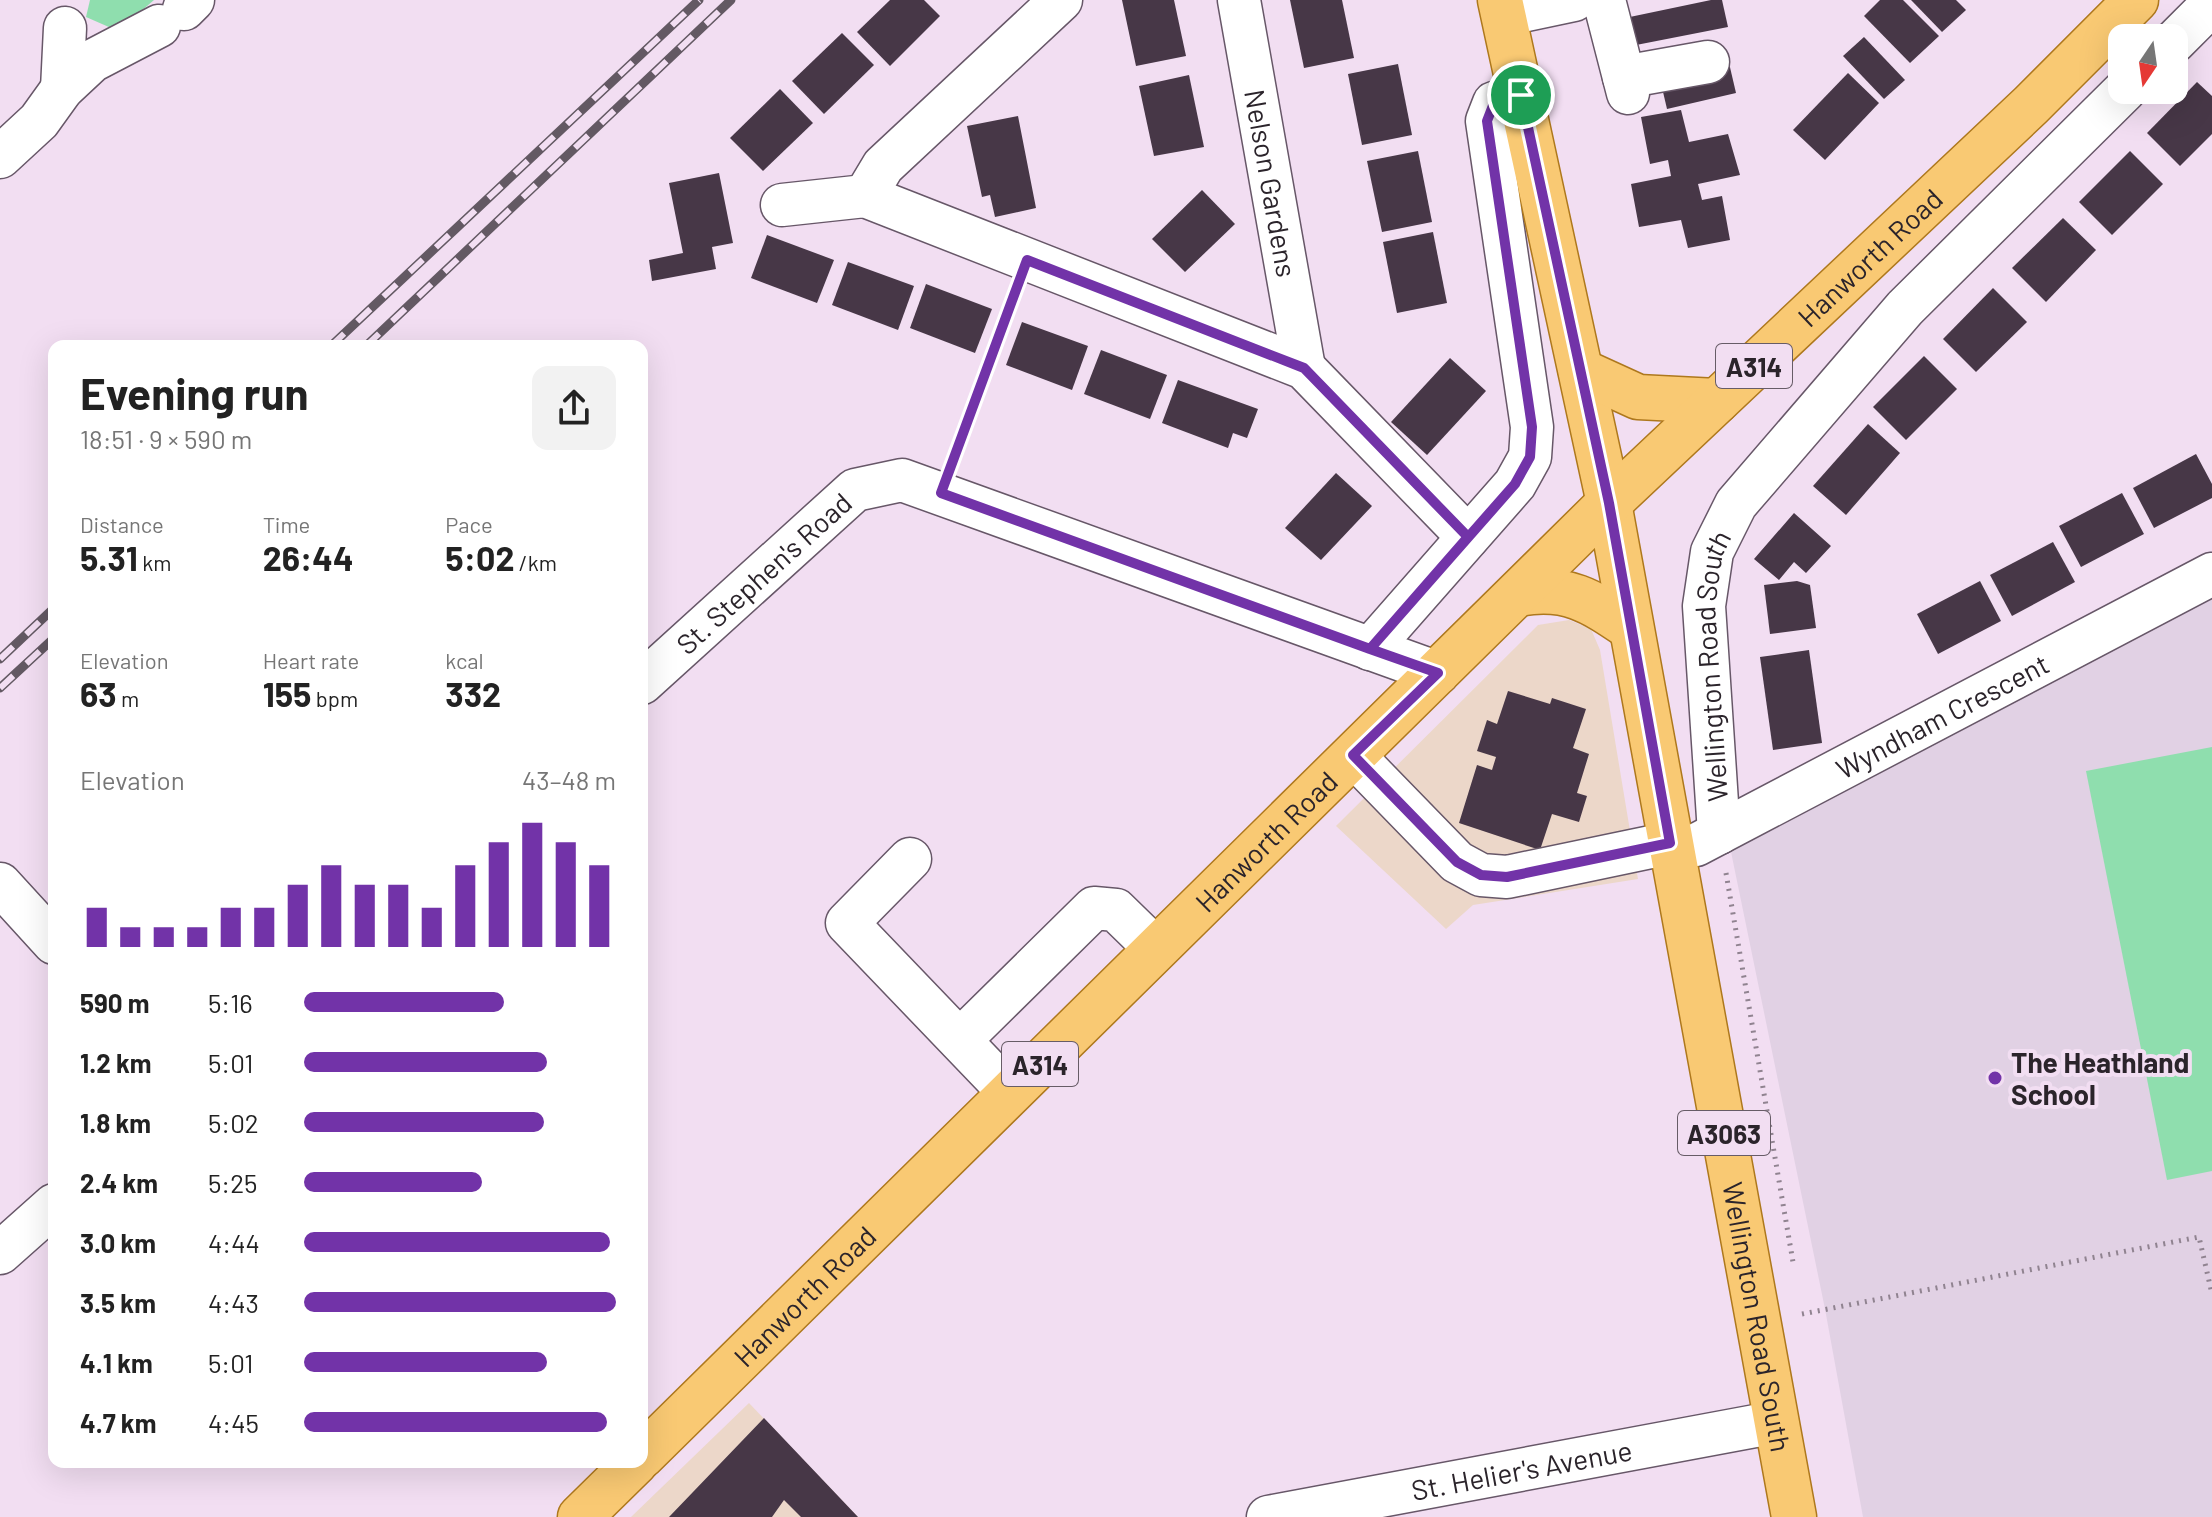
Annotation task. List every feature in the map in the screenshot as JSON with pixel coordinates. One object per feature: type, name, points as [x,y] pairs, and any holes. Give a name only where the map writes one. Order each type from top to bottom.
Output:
[{"type":"main road","name":"Hanworth Road","points":[[648,1450],[1609,503],[2031,105],[2136,0]]},
{"type":"main road","name":"Wellington Road South","points":[[1502,7],[1609,503],[1794,1517]]},
{"type":"main road","points":[[1581,371],[1638,397],[1717,401]]},
{"type":"main road","points":[[1518,594],[1543,589],[1571,593],[1594,603],[1631,628]]},
{"type":"main road","points":[[580,1517],[630,1468]]},
{"type":"street","points":[[865,196],[883,166],[1061,0]]},
{"type":"street","name":"Nelson Gardens","points":[[1239,0],[1304,368]]},
{"type":"street","points":[[1502,7],[1574,0]]},
{"type":"street","points":[[1604,0],[1626,85],[1708,62]]},
{"type":"street","points":[[2188,28],[2212,4]]},
{"type":"street","points":[[0,157],[39,121],[62,89],[92,61],[179,12]]},
{"type":"street","points":[[62,89],[65,28]]},
{"type":"street","points":[[1370,649],[1515,484],[1530,457],[1532,427],[1487,121],[1494,103],[1521,95]]},
{"type":"street","name":"Hanworth Road","points":[[1736,504],[1905,308],[2111,104]]},
{"type":"street","points":[[782,205],[865,196],[1304,368],[1468,537]]},
{"type":"street","name":"St. Stephen's Road","points":[[648,678],[855,490],[902,480],[1438,673]]},
{"type":"street","name":"Wellington Road South","points":[[1719,833],[1704,606],[1712,552],[1736,504]]},
{"type":"street","name":"Wyndham Crescent","points":[[1353,755],[1457,862],[1481,875],[1507,877],[1671,850],[1719,833],[2212,574]]},
{"type":"street","points":[[910,859],[847,923],[1010,1093]]},
{"type":"street","points":[[0,884],[48,936]]},
{"type":"street","points":[[960,1040],[1094,908],[1116,910],[1156,949]]},
{"type":"street","points":[[0,1253],[48,1210]]},
{"type":"street","name":"St. Helier's Avenue","points":[[1268,1517],[1777,1422]]},
{"type":"path","points":[[941,493],[1027,260]]},
{"type":"path","points":[[1719,833],[1794,1267]]},
{"type":"path","points":[[1802,1314],[2199,1237],[2212,1294]]},
{"type":"path","points":[[1799,1298],[1804,1329]]},
{"type":"shaded area","name":"The Heathland School","points":[[2212,592],[2212,1517],[1863,1517],[1825,1309],[1730,847]]},
{"type":"shaded area","points":[[1569,620],[1591,629],[1600,650],[1638,879],[1473,905],[1446,929],[1336,826],[1538,625]]},
{"type":"shaded area","points":[[749,1403],[858,1517],[631,1517]]},
{"type":"green space","points":[[90,0],[154,0],[118,31],[86,17]]},
{"type":"green space","points":[[2212,747],[2212,1171],[2167,1180],[2086,771]]},
{"type":"building","points":[[890,0],[924,0],[940,16],[890,66],[857,32]]},
{"type":"building","points":[[1122,0],[1174,0],[1186,56],[1136,66]]},
{"type":"building","points":[[1290,0],[1342,0],[1354,58],[1304,68]]},
{"type":"building","points":[[1722,0],[1728,27],[1631,46],[1625,18]]},
{"type":"building","points":[[1880,0],[1903,0],[1939,36],[1910,63],[1864,16]]},
{"type":"building","points":[[1911,0],[1956,0],[1966,10],[1942,32]]},
{"type":"building","points":[[842,33],[874,65],[824,114],[792,81]]},
{"type":"building","points":[[1864,37],[1905,80],[1884,99],[1843,56]]},
{"type":"building","points":[[1729,63],[1736,93],[1667,109],[1660,79]]},
{"type":"building","points":[[1398,64],[1412,135],[1362,145],[1348,74]]},
{"type":"building","points":[[1848,73],[1879,103],[1825,160],[1793,130]]},
{"type":"building","points":[[1189,75],[1204,147],[1154,156],[1139,86]]},
{"type":"building","points":[[2197,82],[2212,96],[2212,134],[2180,166],[2147,133],[2175,104],[2188,104],[2188,91]]},
{"type":"building","points":[[780,89],[813,123],[763,171],[730,138]]},
{"type":"building","points":[[1681,110],[1689,142],[1728,134],[1740,175],[1698,184],[1702,200],[1722,196],[1730,240],[1688,248],[1681,220],[1639,227],[1631,184],[1671,176],[1668,160],[1650,164],[1641,117]]},
{"type":"building","points":[[1018,116],[1036,208],[995,217],[990,195],[982,197],[967,126]]},
{"type":"building","points":[[1418,151],[1432,222],[1382,232],[1367,161]]},
{"type":"building","points":[[2130,151],[2163,184],[2112,235],[2079,202]]},
{"type":"building","points":[[719,173],[733,243],[712,247],[716,269],[652,281],[649,260],[683,253],[669,183]]},
{"type":"building","points":[[1202,190],[1235,224],[1185,272],[1152,239]]},
{"type":"building","points":[[2063,218],[2096,250],[2046,302],[2012,268]]},
{"type":"building","points":[[1433,232],[1447,303],[1397,313],[1383,242]]},
{"type":"building","points":[[767,235],[834,260],[817,303],[751,278]]},
{"type":"building","points":[[848,262],[914,286],[898,330],[832,305]]},
{"type":"building","points":[[926,284],[992,309],[975,353],[910,328]]},
{"type":"building","points":[[1993,288],[2027,322],[1976,372],[1943,339]]},
{"type":"building","points":[[1022,322],[1088,346],[1072,390],[1006,365]]},
{"type":"building","points":[[1101,350],[1167,375],[1150,419],[1084,394]]},
{"type":"building","points":[[1924,356],[1957,389],[1906,440],[1873,407]]},
{"type":"building","points":[[1450,358],[1486,391],[1427,455],[1391,422]]},
{"type":"building","points":[[1178,380],[1258,409],[1247,438],[1233,433],[1228,448],[1162,423]]},
{"type":"building","points":[[1868,424],[1900,453],[1846,515],[1813,486]]},
{"type":"building","points":[[2196,454],[2212,484],[2212,498],[2154,528],[2133,488]]},
{"type":"building","points":[[1336,473],[1372,506],[1321,560],[1285,528]]},
{"type":"building","points":[[2122,493],[2144,534],[2081,567],[2059,526]]},
{"type":"building","points":[[1794,513],[1831,546],[1806,573],[1794,562],[1779,580],[1754,559]]},
{"type":"building","points":[[2053,542],[2075,582],[2012,616],[1990,575]]},
{"type":"building","points":[[1797,581],[1810,585],[1816,628],[1770,634],[1764,585]]},
{"type":"building","points":[[1980,581],[2001,621],[1938,654],[1917,614]]},
{"type":"building","points":[[1809,650],[1822,743],[1773,750],[1760,657]]},
{"type":"building","points":[[1508,691],[1550,704],[1552,698],[1586,709],[1573,748],[1589,754],[1577,793],[1587,796],[1579,822],[1552,814],[1540,850],[1459,823],[1477,765],[1492,770],[1496,757],[1477,751],[1487,720],[1497,724]]},
{"type":"building","points":[[764,1418],[858,1517],[801,1517],[784,1500],[772,1517],[669,1517]]},
{"type":"railway","points":[[337,340],[699,0]]},
{"type":"railway","points":[[372,340],[731,0]]},
{"type":"railway","points":[[0,659],[48,614]]},
{"type":"railway","points":[[0,688],[48,644]]},
{"type":"place","name":"The Heathland School","points":[[1995,1078]]},
{"type":"route","points":[[1521,95],[1494,103],[1487,121],[1532,427],[1530,457],[1515,484],[1370,649],[941,493],[1027,260],[1304,368],[1468,537],[1370,649],[1438,673],[1353,755],[1457,862],[1481,875],[1507,877],[1670,843],[1609,503],[1521,95]]}]
